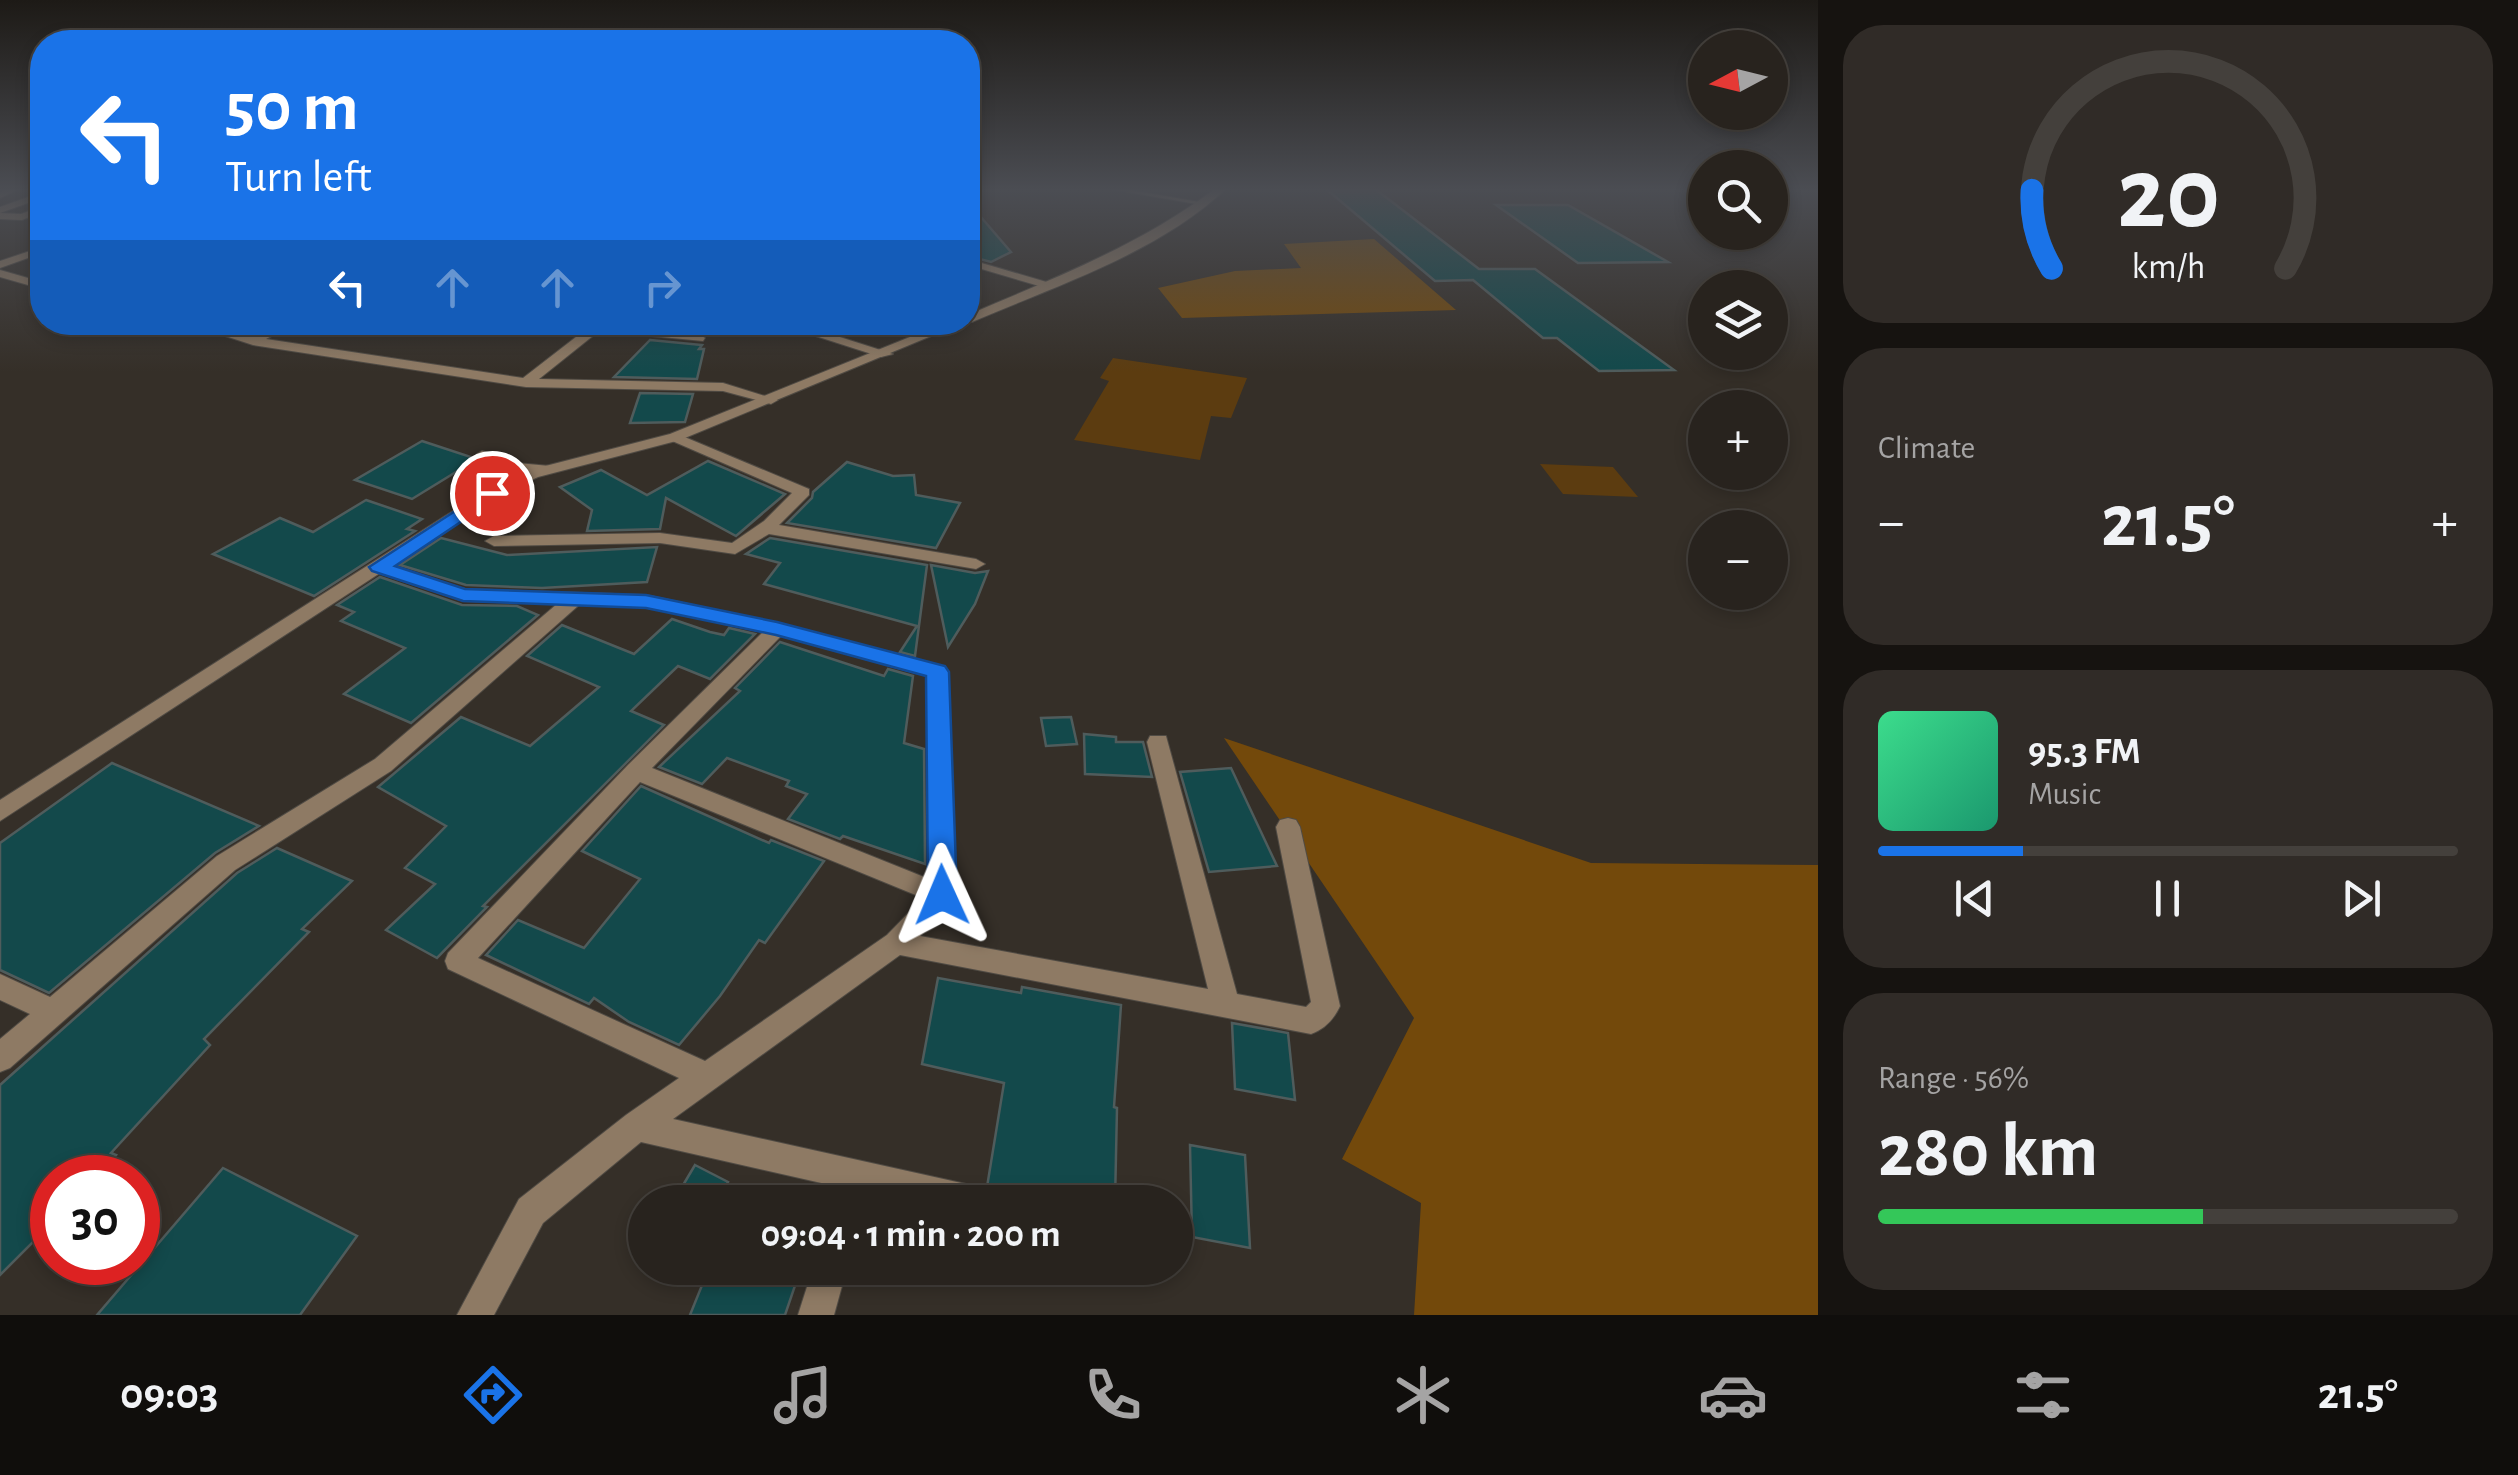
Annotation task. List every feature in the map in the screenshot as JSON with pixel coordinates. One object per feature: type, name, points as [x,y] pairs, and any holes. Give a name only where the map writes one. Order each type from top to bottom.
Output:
[{"type":"street","points":[[980,312],[1117,249]]},
{"type":"street","points":[[0,265],[30,254]]},
{"type":"street","points":[[980,266],[1046,285]]},
{"type":"street","points":[[0,274],[30,283]]},
{"type":"street","points":[[235,335],[526,383],[722,387],[770,400]]},
{"type":"street","points":[[253,340],[263,335]]},
{"type":"street","points":[[526,383],[585,335]]},
{"type":"street","points":[[675,335],[699,338]]},
{"type":"street","points":[[822,335],[886,354]]},
{"type":"street","points":[[0,812],[492,493],[550,470],[676,438],[928,335]]},
{"type":"street","points":[[494,542],[660,538],[735,549],[765,528],[803,492],[676,438]]},
{"type":"street","points":[[765,528],[976,564]]},
{"type":"street","points":[[379,567],[463,595],[646,601],[777,628],[937,672],[942,895],[896,943],[637,1126],[531,1211],[475,1315]]},
{"type":"street","points":[[0,1058],[226,863],[383,765],[576,598]]},
{"type":"street","points":[[708,1077],[458,961],[777,628]]},
{"type":"street","points":[[1158,742],[1226,1005]]},
{"type":"street","points":[[636,771],[942,895]]},
{"type":"street","points":[[896,943],[1310,1021],[1326,1006],[1288,827]]},
{"type":"street","points":[[0,986],[53,1012]]},
{"type":"street","points":[[637,1126],[840,1185]]},
{"type":"street","points":[[816,1315],[825,1285]]},
{"type":"lane","points":[[482,454],[516,466],[550,470]]},
{"type":"shaded area","points":[[1288,249],[1386,249],[1456,310],[1182,318],[1158,288],[1235,271],[1301,268]]},
{"type":"shaded area","points":[[1113,358],[1247,378],[1231,418],[1211,416],[1200,460],[1074,440],[1109,381],[1100,378]]},
{"type":"shaded area","points":[[1540,464],[1613,467],[1638,497],[1563,494]]},
{"type":"shaded area","points":[[1224,738],[1591,863],[1818,865],[1818,1315],[1414,1315],[1421,1203],[1342,1159],[1414,1018]]},
{"type":"building","points":[[980,249],[1011,252],[991,262],[980,259]]},
{"type":"building","points":[[1398,249],[1454,249],[1479,269],[1535,269],[1674,370],[1599,371],[1557,338],[1543,338],[1473,280],[1435,281]]},
{"type":"building","points":[[1559,249],[1646,249],[1668,262],[1578,263]]},
{"type":"building","points":[[650,340],[702,345],[697,379],[614,377]]},
{"type":"building","points":[[640,393],[693,394],[685,422],[630,423]]},
{"type":"building","points":[[422,441],[477,459],[412,499],[355,480]]},
{"type":"building","points":[[708,461],[785,494],[736,536],[666,498],[660,529],[587,531],[592,510],[560,487],[601,470],[647,495]]},
{"type":"building","points":[[847,462],[893,476],[914,475],[916,495],[960,503],[936,548],[787,523],[812,498],[813,492]]},
{"type":"building","points":[[366,500],[422,519],[407,529],[415,531],[314,596],[213,554],[280,518],[313,532]]},
{"type":"building","points":[[441,538],[507,555],[657,547],[647,582],[542,588],[466,585],[400,565]]},
{"type":"building","points":[[770,538],[927,565],[915,656],[900,652],[917,626],[764,584],[780,563],[746,554]]},
{"type":"building","points":[[931,565],[975,573],[988,571],[975,604],[948,647]]},
{"type":"building","points":[[380,577],[462,605],[517,606],[538,615],[411,723],[344,694],[405,648],[341,621],[354,612],[337,605]]},
{"type":"building","points":[[672,619],[724,635],[729,628],[755,634],[710,679],[678,666],[631,711],[664,725],[483,906],[487,907],[437,958],[386,930],[435,884],[405,868],[446,826],[378,787],[461,717],[530,746],[599,687],[527,656],[562,625],[634,654]]},
{"type":"building","points":[[780,642],[884,676],[888,669],[913,676],[904,743],[924,749],[925,864],[788,819],[807,794],[786,786],[789,781],[727,758],[702,784],[659,767],[740,691],[735,688]]},
{"type":"building","points":[[1071,717],[1077,744],[1046,746],[1041,718]]},
{"type":"building","points":[[1084,734],[1116,737],[1116,742],[1143,742],[1152,777],[1085,774]]},
{"type":"building","points":[[112,763],[259,826],[215,853],[49,993],[0,970],[0,843]]},
{"type":"building","points":[[1231,768],[1277,866],[1209,872],[1180,772]]},
{"type":"building","points":[[641,786],[769,843],[771,840],[824,861],[765,943],[759,940],[679,1045],[629,1022],[594,998],[589,1004],[486,955],[518,920],[584,948],[640,879],[582,851]]},
{"type":"building","points":[[277,848],[352,881],[302,929],[309,932],[204,1039],[210,1045],[111,1153],[116,1155],[30,1155],[30,1245],[0,1275],[0,1085],[237,873]]},
{"type":"building","points":[[938,978],[1021,993],[1022,987],[1121,1005],[1114,1107],[1115,1185],[987,1185],[1004,1083],[922,1064]]},
{"type":"building","points":[[1232,1023],[1288,1033],[1295,1100],[1235,1089]]},
{"type":"building","points":[[1190,1145],[1245,1155],[1250,1248],[1193,1237]]},
{"type":"building","points":[[695,1165],[728,1182],[726,1185],[683,1185]]},
{"type":"building","points":[[223,1168],[357,1236],[300,1315],[97,1315],[123,1285],[160,1285],[160,1242]]},
{"type":"building","points":[[702,1285],[795,1285],[785,1315],[690,1315]]},
{"type":"route","points":[[492,493],[379,567],[463,595],[646,601],[777,628],[937,672],[942,895]]}]
